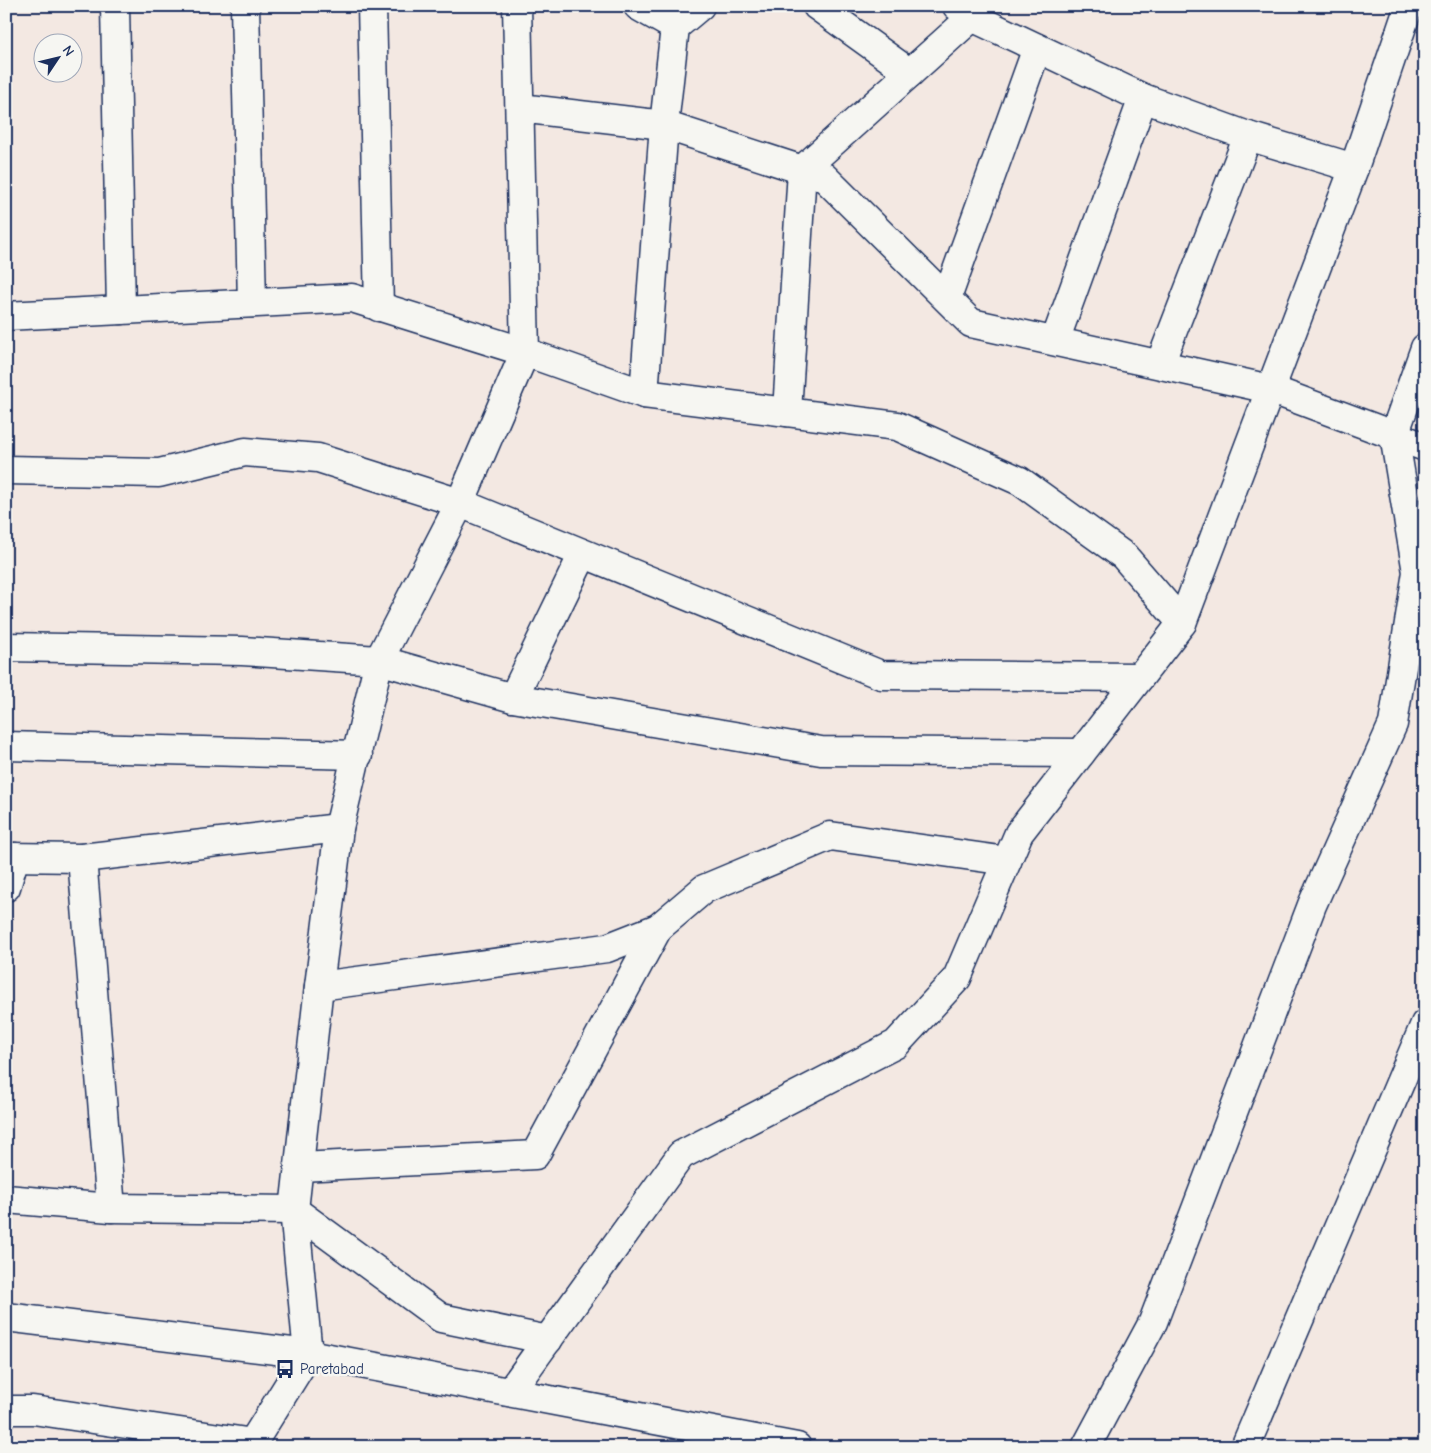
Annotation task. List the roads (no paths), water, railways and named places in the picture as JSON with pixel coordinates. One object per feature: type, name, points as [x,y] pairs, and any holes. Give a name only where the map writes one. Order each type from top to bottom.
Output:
[{"type":"street","points":[[115,6],[121,310]]},
{"type":"street","points":[[245,6],[252,303]]},
{"type":"street","points":[[372,6],[379,307]]},
{"type":"street","points":[[6,1410],[33,1410],[252,1445],[308,1354],[294,1210],[319,986],[340,828],[379,660],[460,503],[525,352],[517,6]]},
{"type":"street","points":[[638,6],[675,27]]},
{"type":"street","points":[[644,394],[664,125],[675,27],[700,6]]},
{"type":"street","points":[[817,6],[910,73]]},
{"type":"street","points":[[510,1392],[681,1155],[896,1044],[957,978],[1020,833],[1182,623],[1354,168],[1408,6]]},
{"type":"street","points":[[787,412],[802,170],[910,73],[964,12],[1143,98],[1248,136],[1354,168]]},
{"type":"street","points":[[947,298],[1037,48]]},
{"type":"street","points":[[1055,341],[1143,98]]},
{"type":"street","points":[[520,108],[664,125],[824,177],[972,323],[1270,389],[1425,447]]},
{"type":"street","points":[[1160,364],[1248,136]]},
{"type":"street","points":[[6,316],[352,298],[525,352],[644,394],[897,426],[1020,481],[1124,556],[1182,623]]},
{"type":"street","points":[[1086,1447],[1154,1322],[1312,905],[1393,724],[1416,572],[1394,435],[1425,348]]},
{"type":"street","points":[[6,470],[159,473],[245,452],[318,458],[460,503],[881,675],[1140,677]]},
{"type":"street","points":[[513,698],[583,554]]},
{"type":"street","points":[[6,646],[242,651],[379,660],[513,698],[821,751],[1081,753]]},
{"type":"street","points":[[6,746],[358,755]]},
{"type":"street","points":[[6,887],[11,857],[82,858],[340,828]]},
{"type":"street","points":[[319,986],[607,948],[658,928],[704,889],[830,836],[1007,862]]},
{"type":"street","points":[[82,858],[111,1208]]},
{"type":"street","points":[[300,1167],[535,1155],[658,928]]},
{"type":"street","points":[[1245,1447],[1425,1024]]},
{"type":"street","points":[[6,1199],[111,1208],[294,1210],[441,1318],[548,1340]]},
{"type":"street","points":[[6,1317],[308,1354],[797,1447]]},
{"type":"place","name":"Paretabad","points":[[285,1369]]}]
